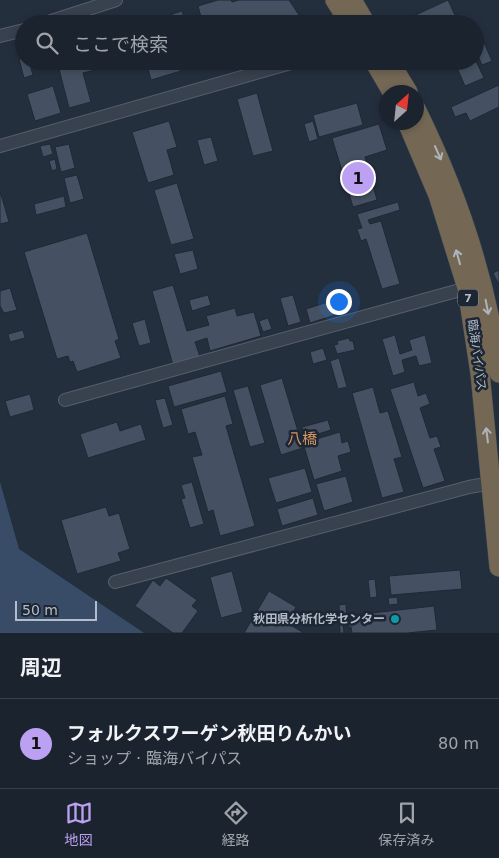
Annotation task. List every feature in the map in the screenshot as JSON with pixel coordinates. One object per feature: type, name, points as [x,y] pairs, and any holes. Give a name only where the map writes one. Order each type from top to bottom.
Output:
[{"type":"highway","points":[[335,0],[344,15]]},
{"type":"highway","points":[[352,0],[361,15]]},
{"type":"highway","points":[[379,70],[388,85]]},
{"type":"highway","points":[[395,70],[404,85]]},
{"type":"highway","name":"臨海バイパス","points":[[424,125],[440,156],[483,287],[499,373]]},
{"type":"highway","name":"臨海バイパス","points":[[410,130],[438,195],[467,288],[496,482],[499,567]]},
{"type":"street","points":[[70,15],[116,0]]},
{"type":"street","points":[[0,36],[15,32]]},
{"type":"street","points":[[0,146],[266,70]]},
{"type":"street","points":[[66,400],[467,288]]},
{"type":"street","points":[[115,582],[469,487],[496,482]]},
{"type":"water","points":[[0,482],[19,549],[144,633],[0,633]]},
{"type":"building","points":[[218,0],[231,0],[232,2],[239,0],[289,0],[299,15],[200,15],[198,6]]},
{"type":"building","points":[[448,0],[455,15],[416,15]]},
{"type":"building","points":[[182,11],[183,15],[172,15]]},
{"type":"building","points":[[484,43],[492,61],[484,64]]},
{"type":"building","points":[[22,70],[32,70],[33,75],[24,78]]},
{"type":"building","points":[[59,70],[95,70],[83,73],[91,102],[69,108]]},
{"type":"building","points":[[148,70],[181,70],[181,71],[151,80]]},
{"type":"building","points":[[458,70],[480,70],[484,78],[465,86]]},
{"type":"building","points":[[499,85],[499,107],[470,121],[466,113],[455,117],[451,107]]},
{"type":"building","points":[[53,86],[61,113],[35,121],[27,94]]},
{"type":"building","points":[[257,93],[273,151],[253,156],[237,99]]},
{"type":"building","points":[[357,103],[363,125],[319,137],[313,115]]},
{"type":"building","points":[[169,121],[177,147],[167,150],[174,175],[148,183],[132,132]]},
{"type":"building","points":[[313,121],[318,139],[309,142],[304,124]]},
{"type":"building","points":[[379,124],[379,130],[381,130],[387,150],[365,157],[377,200],[353,207],[332,138]]},
{"type":"building","points":[[211,137],[218,161],[204,165],[197,140]]},
{"type":"building","points":[[50,144],[53,154],[43,157],[40,146]]},
{"type":"building","points":[[69,144],[75,168],[61,172],[55,147]]},
{"type":"building","points":[[55,159],[57,169],[52,171],[49,161]]},
{"type":"building","points":[[77,175],[84,199],[70,203],[64,178]]},
{"type":"building","points":[[177,183],[194,239],[171,245],[154,190]]},
{"type":"building","points":[[0,191],[9,222],[0,224]]},
{"type":"building","points":[[64,196],[66,207],[36,215],[34,204]]},
{"type":"building","points":[[398,202],[400,210],[368,220],[370,224],[381,221],[400,284],[382,289],[366,239],[361,241],[357,229],[362,228],[357,214]]},
{"type":"building","points":[[87,233],[119,339],[115,341],[121,358],[77,372],[73,361],[70,362],[68,356],[57,359],[24,252]]},
{"type":"building","points":[[193,250],[198,269],[180,274],[174,254]]},
{"type":"building","points":[[499,270],[499,285],[493,273]]},
{"type":"building","points":[[173,285],[187,331],[209,325],[206,316],[235,308],[237,316],[254,312],[261,336],[210,351],[207,338],[195,342],[200,357],[173,365],[152,291]]},
{"type":"building","points":[[10,288],[17,310],[4,313],[0,306],[0,291]]},
{"type":"building","points":[[208,295],[211,305],[192,311],[189,300]]},
{"type":"building","points":[[293,295],[301,322],[288,326],[280,298]]},
{"type":"building","points":[[334,300],[338,314],[310,323],[306,309]]},
{"type":"building","points":[[268,318],[272,329],[263,332],[259,321]]},
{"type":"building","points":[[145,319],[151,343],[139,346],[132,323]]},
{"type":"building","points":[[23,330],[25,338],[10,342],[8,334]]},
{"type":"building","points":[[395,335],[400,354],[412,350],[409,340],[425,335],[432,363],[419,366],[416,356],[402,360],[405,372],[393,376],[382,339]]},
{"type":"building","points":[[349,338],[350,341],[353,341],[355,350],[337,354],[334,345],[338,344],[337,341]]},
{"type":"building","points":[[323,348],[327,360],[313,364],[310,352]]},
{"type":"building","points":[[339,358],[347,387],[338,389],[330,361]]},
{"type":"building","points":[[221,371],[227,392],[174,407],[168,386]]},
{"type":"building","points":[[282,378],[303,448],[281,455],[260,385]]},
{"type":"building","points":[[414,382],[418,396],[426,393],[430,404],[420,408],[430,438],[437,436],[441,447],[434,449],[445,481],[423,488],[390,389]]},
{"type":"building","points":[[248,386],[265,443],[250,447],[233,390]]},
{"type":"building","points":[[373,387],[380,413],[388,411],[402,457],[394,459],[404,492],[382,498],[352,393]]},
{"type":"building","points":[[30,394],[34,410],[10,417],[5,401]]},
{"type":"building","points":[[225,396],[233,424],[226,426],[255,526],[220,536],[213,510],[208,512],[192,457],[202,455],[195,432],[188,434],[181,409]]},
{"type":"building","points":[[165,398],[173,425],[163,428],[155,400]]},
{"type":"building","points":[[328,420],[331,430],[305,438],[302,427]]},
{"type":"building","points":[[117,422],[120,431],[141,424],[146,440],[88,458],[80,434]]},
{"type":"building","points":[[340,432],[342,443],[348,441],[351,452],[338,456],[342,471],[314,480],[303,443]]},
{"type":"building","points":[[305,468],[312,492],[276,503],[268,478]]},
{"type":"building","points":[[346,476],[353,502],[324,511],[316,484]]},
{"type":"building","points":[[192,482],[204,524],[190,528],[181,499],[185,498],[181,485]]},
{"type":"building","points":[[313,498],[318,515],[282,526],[277,509]]},
{"type":"building","points":[[106,507],[109,516],[119,513],[130,549],[118,553],[121,561],[77,574],[61,520]]},
{"type":"building","points":[[460,570],[462,589],[391,595],[389,576]]},
{"type":"building","points":[[232,571],[243,612],[221,618],[210,577]]},
{"type":"building","points":[[166,578],[197,600],[192,606],[198,611],[182,633],[173,633],[135,606],[153,580],[160,586]]},
{"type":"building","points":[[375,579],[377,597],[370,598],[368,580]]},
{"type":"building","points":[[269,591],[296,607],[287,623],[304,633],[244,633]]},
{"type":"building","points":[[397,597],[398,604],[389,605],[388,598]]},
{"type":"building","points":[[346,604],[347,624],[343,624],[344,633],[340,633],[339,605]]},
{"type":"building","name":"秋田県分析化学センター","points":[[434,606],[437,630],[407,633],[352,633],[351,627],[348,624],[355,623],[354,615]]},
{"type":"place","name":"フォルクスワーゲン秋田りんかい","points":[[358,178]]},
{"type":"place","name":"秋田県分析化学センター","points":[[395,619]]},
{"type":"district","name":"八橋","points":[[302,439]]}]
